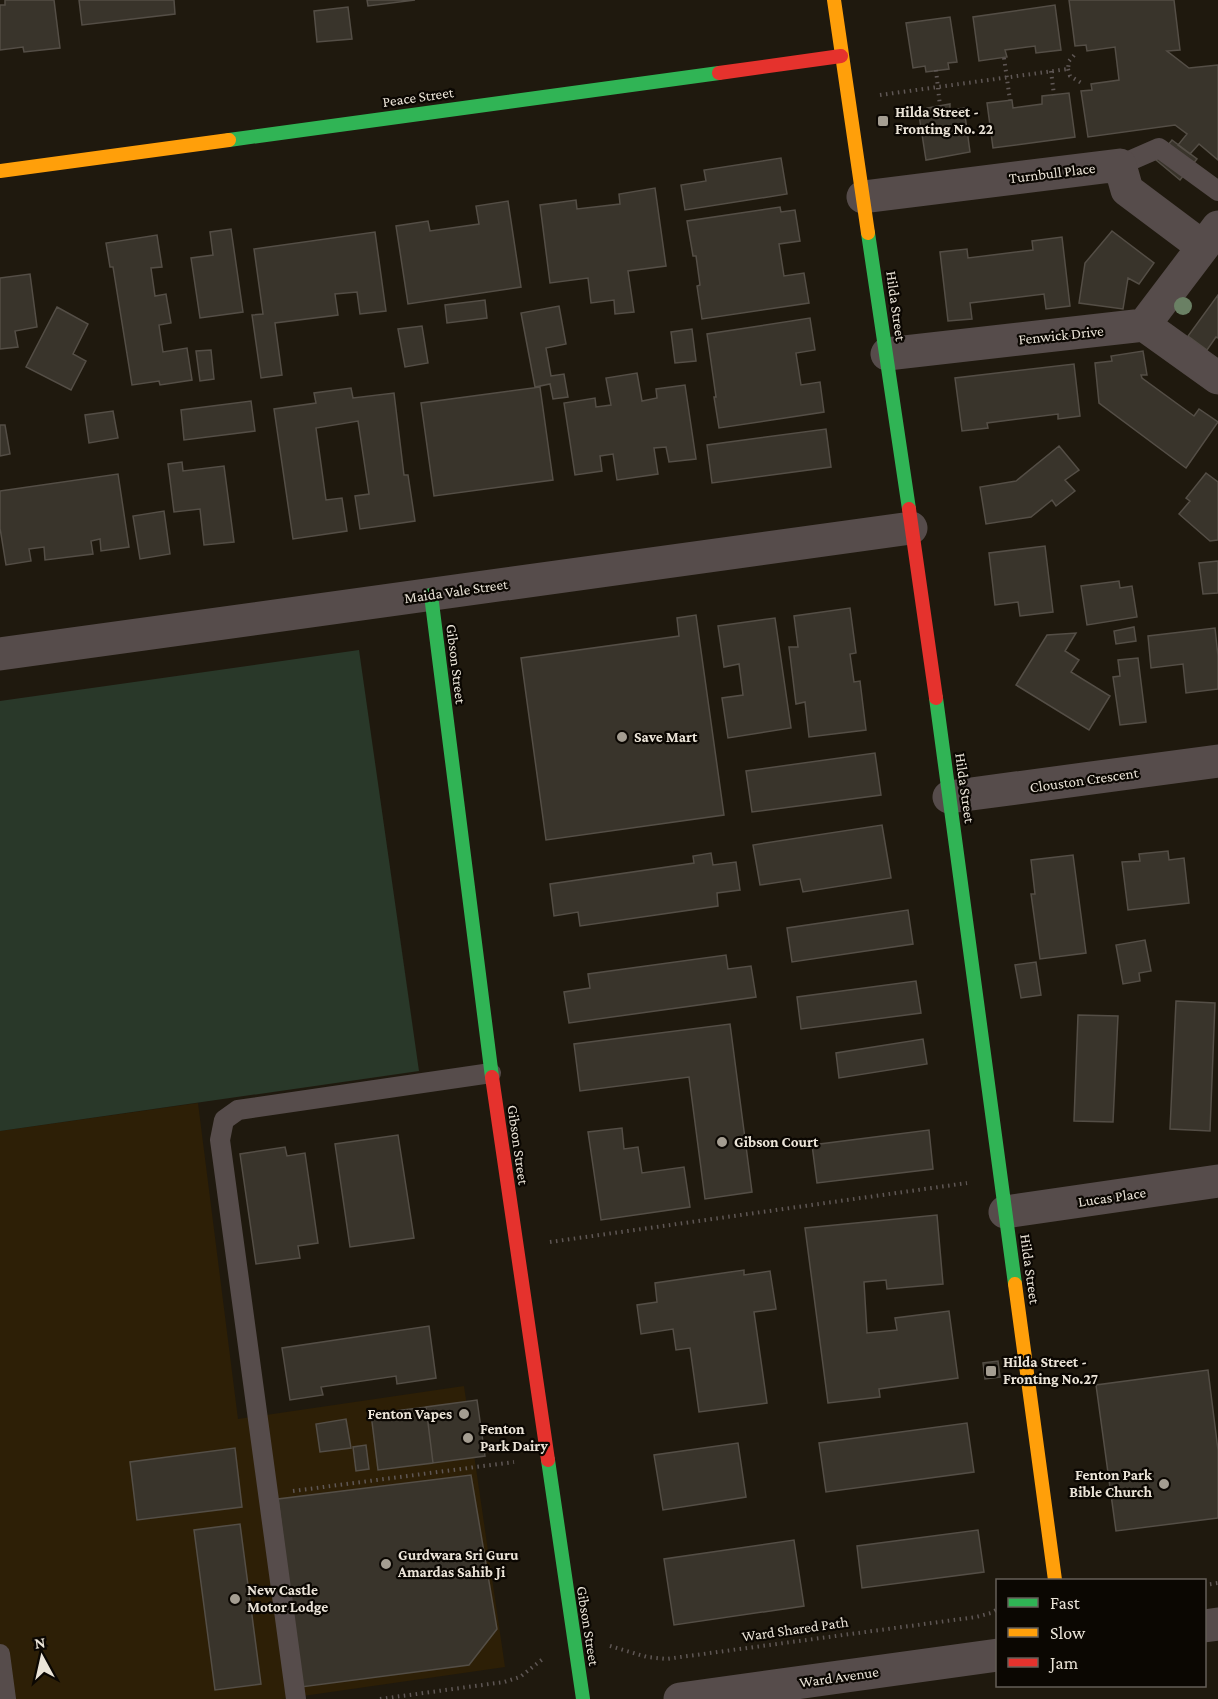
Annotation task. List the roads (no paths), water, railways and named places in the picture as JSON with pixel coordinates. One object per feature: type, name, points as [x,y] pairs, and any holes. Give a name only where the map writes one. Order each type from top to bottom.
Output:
[{"type":"street","name":"Hilda Street","points":[[834,0],[949,797],[1055,1579]]},
{"type":"street","name":"Peace Street","points":[[0,171],[841,56]]},
{"type":"street","name":"Turnbull Place","points":[[863,197],[1120,165]]},
{"type":"street","points":[[1120,165],[1127,190],[1211,237],[1144,325],[1218,378]]},
{"type":"street","name":"Fenwick Drive","points":[[886,354],[1144,325]]},
{"type":"street","name":"Maida Vale Street","points":[[0,654],[911,528]]},
{"type":"street","name":"Gibson Street","points":[[430,595],[515,1247],[583,1699]]},
{"type":"street","name":"Clouston Crescent","points":[[949,797],[1218,761]]},
{"type":"street","name":"Lucas Place","points":[[1005,1212],[1218,1181]]},
{"type":"street","name":"Ward Avenue","points":[[680,1699],[773,1693],[996,1655]]},
{"type":"lane","points":[[1120,165],[1159,148],[1218,191]]},
{"type":"lane","points":[[296,1699],[220,1140],[224,1120],[238,1110],[491,1073]]},
{"type":"lane","points":[[0,1654],[6,1699]]},
{"type":"place","name":"Hilda Street - Fronting No. 22","points":[[883,121]]},
{"type":"place","name":"Save Mart","points":[[622,737]]},
{"type":"place","name":"Gibson Court","points":[[722,1142]]},
{"type":"place","name":"Hilda Street - Fronting No.27","points":[[991,1371]]},
{"type":"place","name":"Fenton Vapes","points":[[464,1414]]},
{"type":"place","name":"Fenton Park Dairy","points":[[468,1438]]},
{"type":"place","name":"Fenton Park Bible Church","points":[[1164,1484]]},
{"type":"place","name":"Gurdwara Sri Guru Amardas Sahib Ji","points":[[386,1564]]},
{"type":"place","name":"New Castle Motor Lodge","points":[[235,1599]]}]
